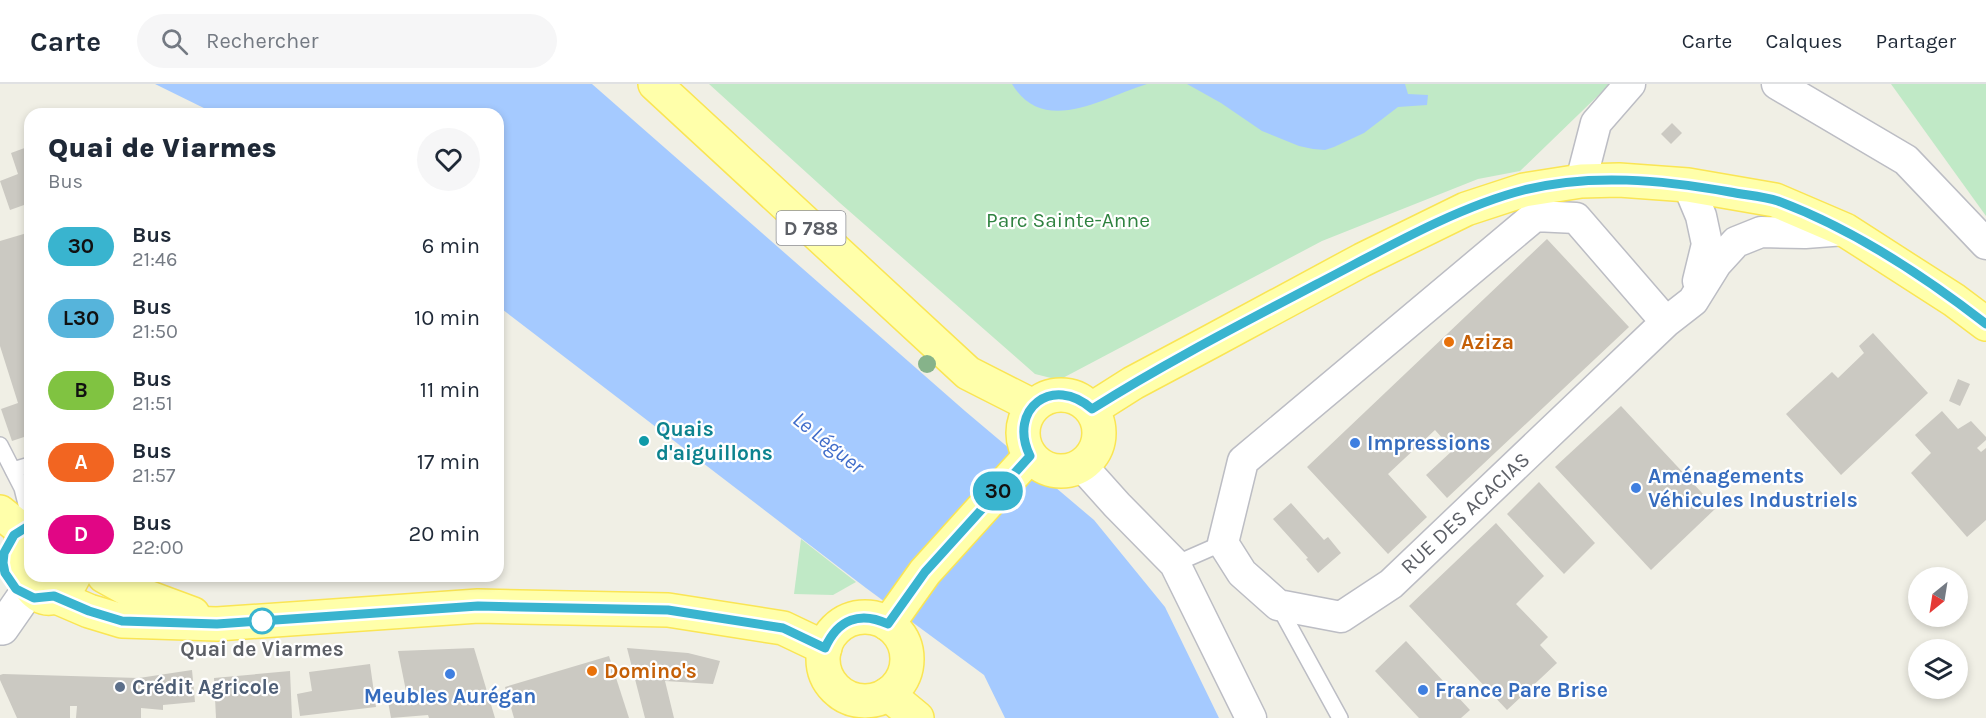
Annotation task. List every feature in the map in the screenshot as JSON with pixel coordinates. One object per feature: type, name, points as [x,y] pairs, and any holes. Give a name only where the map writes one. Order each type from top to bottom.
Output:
[{"type":"main road","name":"D 788","points":[[655,84],[968,373],[1033,406]]},
{"type":"main road","points":[[1092,409],[1133,383],[1362,260],[1466,209],[1524,190],[1581,181],[1619,180],[1688,185],[1775,200],[1845,230],[1954,300],[1986,324]]},
{"type":"main road","points":[[1056,394],[1070,395],[1082,400],[1092,409],[1098,419],[1100,432],[1098,445],[1092,457],[1082,466],[1066,471],[1053,470],[1028,459],[1023,431],[1026,418],[1033,406],[1043,398],[1056,394]]},
{"type":"main road","points":[[892,620],[925,572],[1028,459]]},
{"type":"main road","points":[[20,522],[2,561],[10,582],[16,589],[51,589],[89,611],[122,621],[217,624],[478,606],[668,610],[783,628],[825,648]]},
{"type":"main road","points":[[115,582],[131,591],[217,624]]},
{"type":"main road","points":[[1,629],[51,589]]},
{"type":"main road","points":[[863,617],[892,620],[907,654],[904,677],[897,687],[875,700],[860,701],[846,697],[835,688],[827,676],[823,662],[830,636],[850,620],[863,617]]},
{"type":"main road","points":[[888,694],[917,718]]},
{"type":"street","points":[[1581,181],[1596,123],[1630,84]]},
{"type":"street","points":[[1777,84],[1906,160],[1986,244]]},
{"type":"street","points":[[1688,185],[1701,216],[1707,244],[1693,301]]},
{"type":"street","points":[[1278,605],[1242,573],[1223,543],[1243,461],[1535,216],[1576,218],[1666,322]]},
{"type":"street","points":[[1693,301],[1716,264],[1736,242],[1761,232],[1805,233],[1845,230]]},
{"type":"street","name":"RUE DES ACACIAS","points":[[1278,605],[1341,617],[1391,584],[1666,322],[1693,301]]},
{"type":"street","points":[[1082,466],[1175,564],[1251,718]]},
{"type":"lane","points":[[0,445],[22,488],[20,522]]},
{"type":"lane","points":[[13,470],[24,467]]},
{"type":"lane","points":[[1175,564],[1223,543]]},
{"type":"lane","points":[[1278,605],[1340,718]]},
{"type":"green space","name":"Parc Sainte-Anne","points":[[709,84],[1610,84],[1520,171],[1478,179],[1322,241],[1059,380],[1035,374],[840,203]]},
{"type":"green space","points":[[1891,84],[1986,84],[1986,216]]},
{"type":"green space","points":[[801,539],[856,582],[833,595],[794,594]]},
{"type":"water","name":"Le Léguer","points":[[155,84],[592,84],[965,411],[1094,520],[1165,607],[1219,718],[1005,718],[984,675],[866,588],[504,311],[504,108],[204,108]]},
{"type":"water","points":[[1012,84],[1147,84],[1094,104],[1057,111],[1041,108],[1025,100]]},
{"type":"water","points":[[1187,84],[1405,84],[1408,94],[1428,95],[1427,105],[1398,107],[1364,133],[1325,150],[1299,146],[1262,131],[1221,103]]},
{"type":"building","points":[[1672,123],[1682,133],[1671,144],[1661,134]]},
{"type":"building","points":[[24,148],[24,205],[10,210],[0,181],[18,174],[11,153]]},
{"type":"building","points":[[24,234],[24,437],[12,441],[1,409],[18,403],[0,346],[0,241]]},
{"type":"building","points":[[1547,239],[1629,327],[1447,498],[1426,475],[1453,450],[1435,430],[1388,474],[1427,517],[1388,554],[1307,467]]},
{"type":"building","points":[[1873,333],[1928,393],[1841,475],[1786,414],[1832,372],[1838,378],[1864,353],[1859,346]]},
{"type":"building","points":[[1958,379],[1970,384],[1960,406],[1949,401]]},
{"type":"building","name":"Aménagements Véhicules Industriels","points":[[1621,406],[1716,508],[1651,570],[1555,467]]},
{"type":"building","points":[[1942,411],[1958,429],[1971,421],[1986,437],[1986,440],[1977,448],[1981,452],[1986,448],[1986,520],[1967,537],[1911,473],[1931,453],[1915,435]]},
{"type":"building","points":[[1539,482],[1595,543],[1564,574],[1507,514]]},
{"type":"building","points":[[1291,503],[1324,540],[1328,537],[1341,553],[1318,573],[1306,559],[1308,558],[1273,519]]},
{"type":"building","points":[[1496,523],[1544,576],[1516,604],[1548,637],[1540,645],[1557,663],[1507,710],[1409,606]]},
{"type":"building","name":"France Pare Brise","points":[[1406,641],[1470,710],[1461,718],[1419,718],[1375,671]]},
{"type":"building","points":[[474,648],[495,718],[429,718],[428,715],[391,718],[387,696],[406,691],[398,651]]},
{"type":"building","points":[[627,648],[688,653],[720,661],[713,684],[665,681],[674,718],[645,718]]},
{"type":"building","points":[[609,656],[629,718],[514,718],[505,687]]},
{"type":"building","points":[[370,664],[376,707],[300,716],[297,694],[312,691],[309,672]]},
{"type":"building","points":[[192,670],[195,702],[163,705],[163,710],[141,708],[141,718],[76,718],[77,706],[70,706],[70,718],[17,718],[0,680],[0,675],[3,674],[139,678]]},
{"type":"building","points":[[290,671],[292,718],[216,718],[214,678]]},
{"type":"bus line","name":"30","points":[[24,528],[14,535],[4,553],[5,573],[16,589],[34,598],[54,596],[89,611],[122,621],[217,624],[478,606],[668,610],[783,628],[825,648],[830,636],[850,620],[863,617],[888,624],[925,572],[1030,456],[1024,444],[1023,431],[1026,418],[1033,406],[1043,398],[1056,394],[1070,395],[1082,400],[1092,409],[1133,383],[1362,260],[1466,209],[1524,190],[1581,181],[1619,180],[1688,185],[1775,200],[1845,230],[1954,300],[1986,324]]},
{"type":"place","name":"Aziza","points":[[1449,342]]},
{"type":"place","name":"Quais d'aiguillons","points":[[644,441]]},
{"type":"place","name":"Impressions","points":[[1355,443]]},
{"type":"place","name":"Aménagements Véhicules Industriels","points":[[1636,488]]},
{"type":"place","name":"Quai de Viarmes","points":[[262,621]]},
{"type":"place","name":"Domino's","points":[[592,671]]},
{"type":"place","name":"Meubles Aurégan","points":[[450,674]]},
{"type":"place","name":"Crédit Agricole","points":[[120,687]]},
{"type":"place","name":"France Pare Brise","points":[[1423,690]]}]
